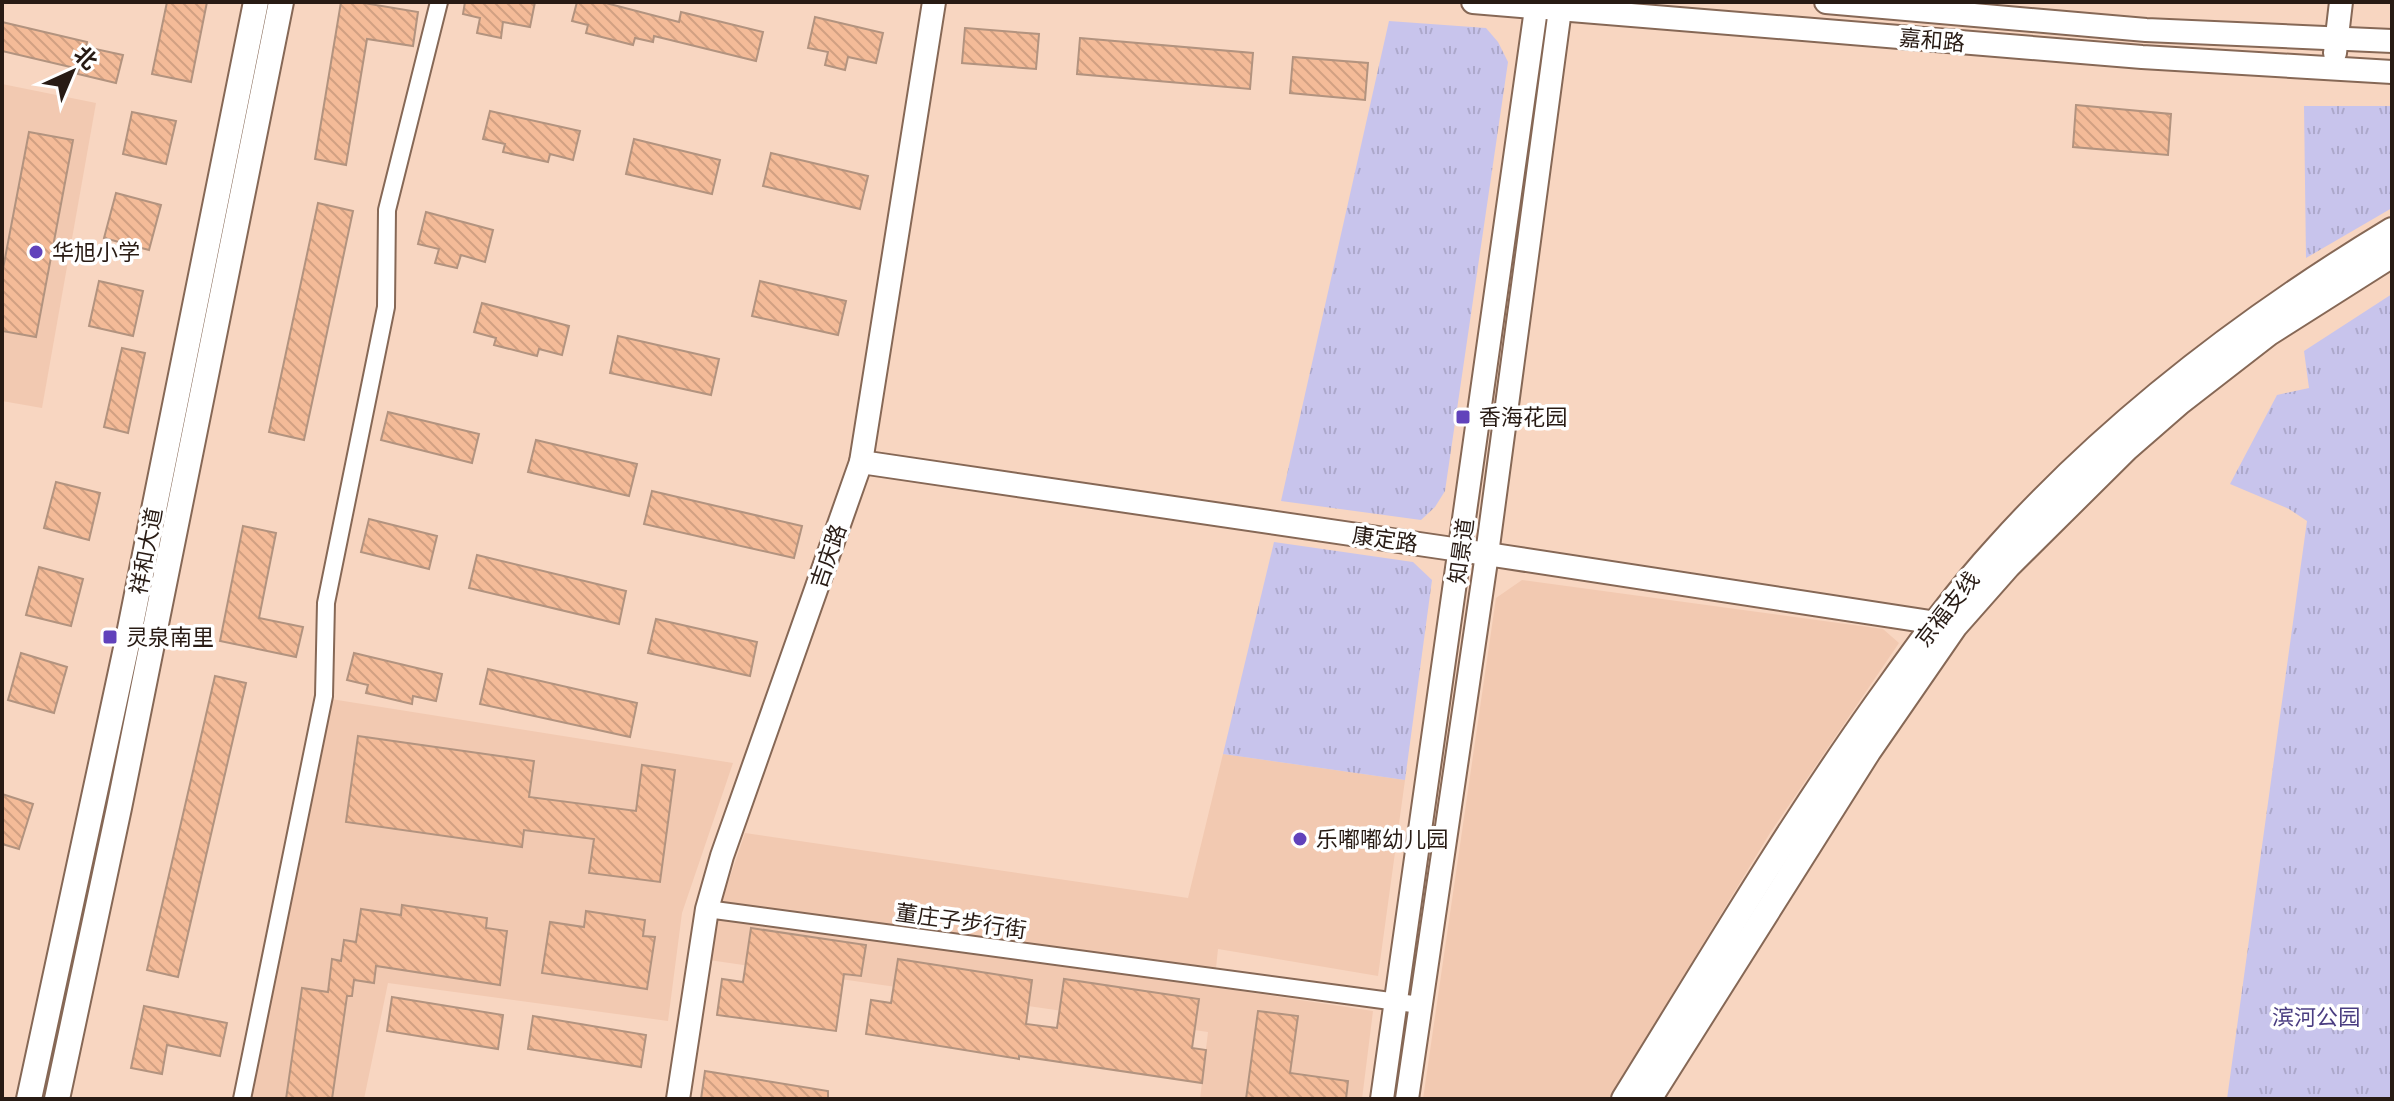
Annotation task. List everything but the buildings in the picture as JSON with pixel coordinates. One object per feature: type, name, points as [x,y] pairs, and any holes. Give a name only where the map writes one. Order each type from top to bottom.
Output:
[{"type":"main road","name":"祥和大道","points":[[29,1099],[128,639],[256,2]]},
{"type":"main road","name":"祥和大道","points":[[57,1099],[122,793],[281,2]]},
{"type":"main road","name":"吉庆路","points":[[678,1099],[707,909],[727,841],[861,462],[934,2]]},
{"type":"main road","name":"嘉和路","points":[[1473,2],[1537,4],[2126,56],[2392,72]]},
{"type":"main road","name":"嘉和路","points":[[1826,2],[2146,30],[2392,41]]},
{"type":"main road","points":[[2334,70],[2341,2]]},
{"type":"main road","name":"知景道","points":[[1382,1099],[1537,4]]},
{"type":"main road","name":"知景道","points":[[1407,1099],[1487,554],[1560,6]]},
{"type":"main road","name":"京福支线","points":[[1649,1099],[1945,625],[1997,548],[2067,475],[2116,430],[2256,318],[2392,230]]},
{"type":"main road","name":"京福支线","points":[[1624,1099],[1765,870],[1850,742],[1945,625],[2078,494],[2169,412],[2269,333],[2392,255]]},
{"type":"main road","name":"康定路","points":[[861,462],[1945,625]]},
{"type":"street","points":[[242,1099],[324,696],[326,603],[386,307],[387,210],[439,2]]},
{"type":"street","name":"董庄子步行街","points":[[707,909],[1420,1005]]},
{"type":"shaded area","name":"华旭小学","points":[[2,84],[96,103],[42,408],[2,401]]},
{"type":"shaded area","points":[[1522,580],[1883,629],[1899,643],[1770,833],[1609,1099],[1423,1099],[1496,598]]},
{"type":"shaded area","points":[[331,699],[733,763],[682,913],[668,1021],[388,983],[364,1099],[251,1099]]},
{"type":"shaded area","points":[[1223,754],[1405,780],[1378,976],[1218,949],[1214,987],[1373,1011],[1362,1099],[1200,1099],[1208,1032],[709,960],[716,918],[745,833],[1188,898]]},
{"type":"green space","points":[[1389,21],[1486,28],[1498,42],[1508,62],[1445,491],[1435,507],[1421,520],[1281,501]]},
{"type":"green space","points":[[2304,106],[2392,106],[2392,208],[2306,258]]},
{"type":"green space","name":"滨河公园","points":[[2392,294],[2392,1099],[2227,1099],[2307,521],[2289,509],[2230,484],[2277,395],[2309,388],[2304,351]]},
{"type":"green space","points":[[1274,542],[1413,562],[1432,580],[1405,780],[1223,754]]},
{"type":"place","name":"华旭小学","points":[[36,252]]},
{"type":"place","name":"香海花园","points":[[1463,417]]},
{"type":"place","name":"灵泉南里","points":[[110,637]]},
{"type":"place","name":"乐嘟嘟幼儿园","points":[[1300,839]]}]
